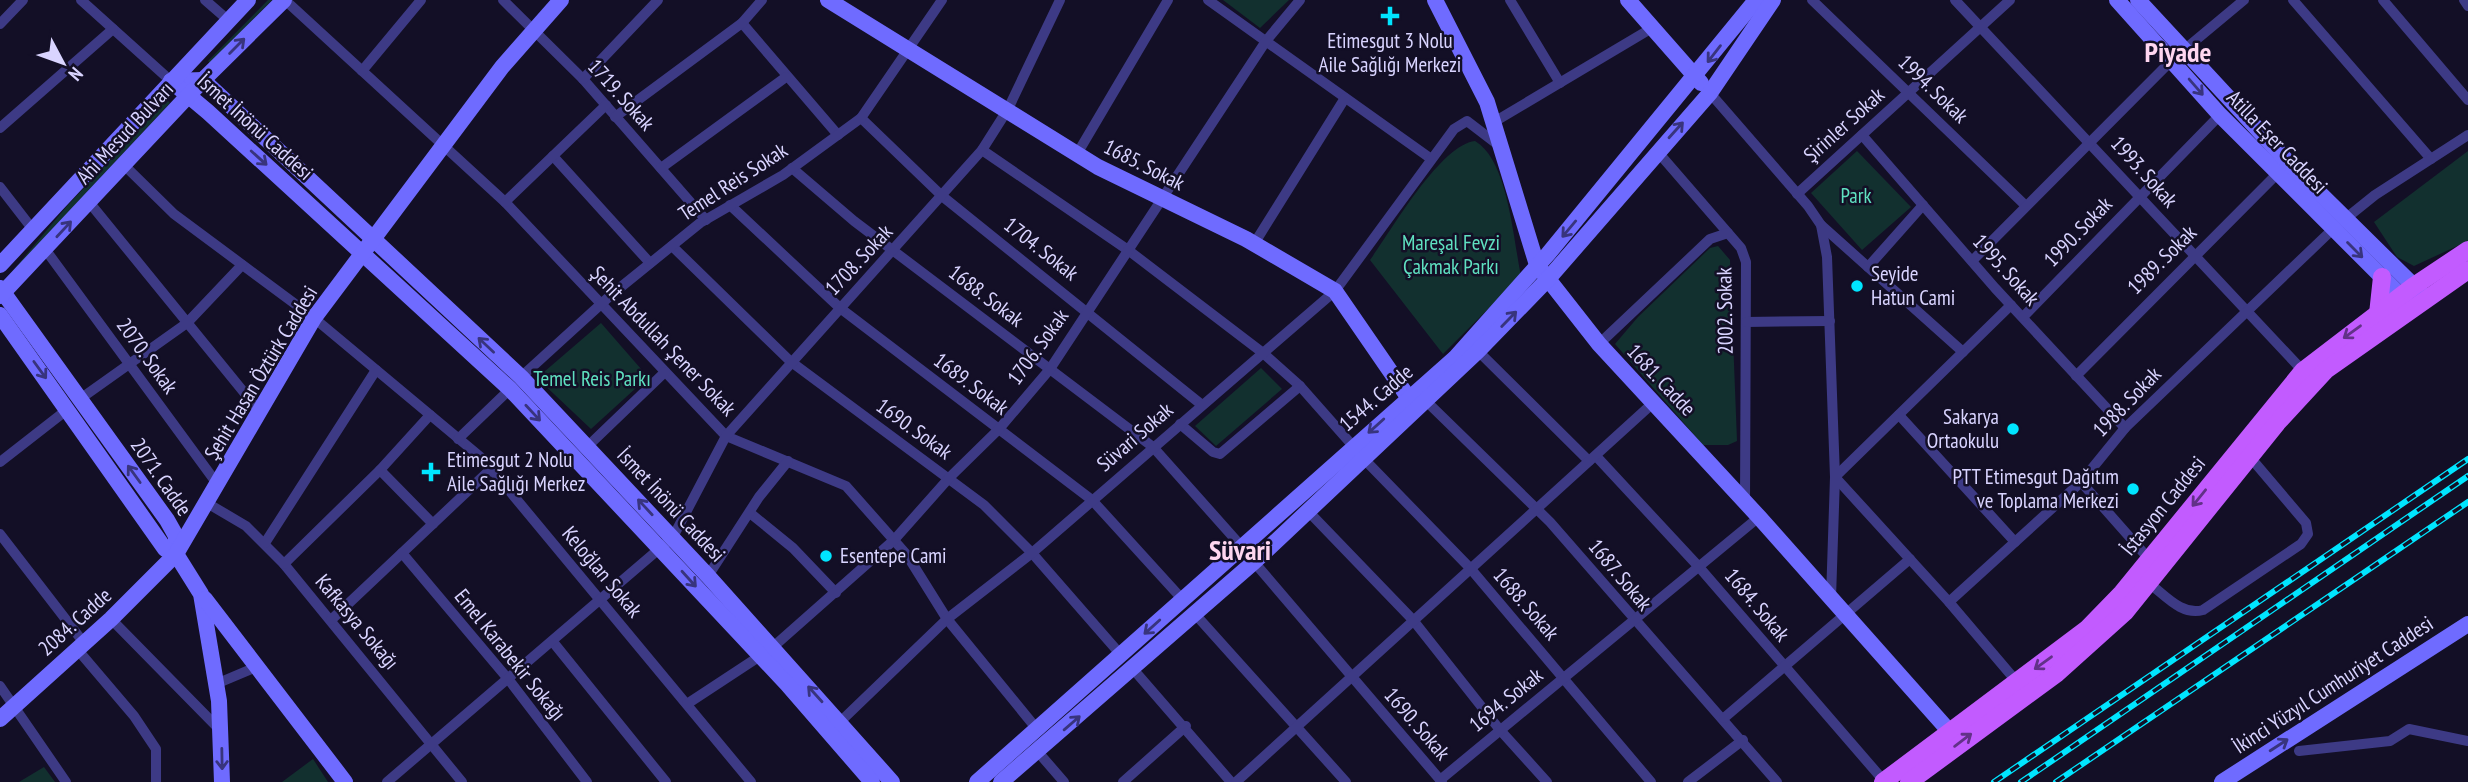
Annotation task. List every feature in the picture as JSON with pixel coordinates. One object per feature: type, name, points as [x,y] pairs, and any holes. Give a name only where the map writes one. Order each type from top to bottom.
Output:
[{"type":"main road","name":"Ahi Mesud Bulvarı","points":[[0,265],[248,0]]},
{"type":"main road","name":"Ahi Mesud Bulvarı","points":[[1,293],[203,80],[284,0]]},
{"type":"main road","name":"Şehit Hasan Öztürk Caddesi","points":[[176,554],[314,318],[443,145],[561,0]]},
{"type":"main road","name":"1685. Sokak","points":[[828,0],[1077,153],[1254,244],[1335,291],[1408,397]]},
{"type":"main road","points":[[1628,0],[1710,93]]},
{"type":"main road","name":"1544. Cadde","points":[[1001,782],[1254,562],[1307,510],[1408,397],[1455,358],[1696,77],[1756,0]]},
{"type":"main road","name":"1544. Cadde","points":[[977,782],[1242,547],[1426,400],[1478,351],[1548,279],[1657,150],[1710,93],[1773,0]]},
{"type":"main road","name":"Atilla Eşer Caddesi","points":[[2117,0],[2287,161],[2382,277],[2413,297]]},
{"type":"main road","name":"Atilla Eşer Caddesi","points":[[2138,0],[2220,115],[2277,174],[2340,223],[2413,297]]},
{"type":"main road","name":"1681. Cadde","points":[[1437,1],[1494,122],[1537,265],[1599,344],[1759,517],[1950,732]]},
{"type":"main road","name":"İsmet İnönü Caddesi","points":[[171,81],[203,80],[368,247],[515,383],[588,446],[666,542],[708,576],[872,782]]},
{"type":"main road","name":"İsmet İnönü Caddesi","points":[[171,81],[368,247]]},
{"type":"main road","name":"İstasyon Caddesi","points":[[1909,782],[2066,665],[2116,621],[2150,584],[2304,391],[2468,250]]},
{"type":"main road","name":"İstasyon Caddesi","points":[[1884,782],[2087,629],[2149,559],[2302,371],[2378,314],[2468,270]]},
{"type":"main road","points":[[2378,314],[2382,277]]},
{"type":"main road","name":"2071. Cadde","points":[[1,293],[165,549],[176,554]]},
{"type":"main road","name":"2071. Cadde","points":[[0,315],[74,404]]},
{"type":"main road","name":"İsmet İnönü Caddesi","points":[[515,383],[766,651],[840,722],[892,782]]},
{"type":"main road","points":[[176,554],[201,594],[345,782]]},
{"type":"main road","name":"2084. Cadde","points":[[0,719],[111,619],[176,554]]},
{"type":"main road","points":[[201,594],[222,733],[222,782]]},
{"type":"main road","name":"İkinci Yüzyıl Cumhuriyet Caddesi","points":[[2222,782],[2468,624]]},
{"type":"street","points":[[0,24],[20,4],[6,0]]},
{"type":"street","points":[[81,0],[171,81]]},
{"type":"street","points":[[205,0],[228,20]]},
{"type":"street","name":"Şehit Abdullah Şener Sokak","points":[[284,0],[505,202],[726,436],[846,486],[894,540],[947,619],[1036,729]]},
{"type":"street","points":[[362,71],[421,0]]},
{"type":"street","name":"1719. Sokak","points":[[503,0],[583,79],[706,220]]},
{"type":"street","points":[[583,79],[659,0]]},
{"type":"street","points":[[615,117],[742,23],[762,0]]},
{"type":"street","name":"Temel Reis Sokak","points":[[458,439],[600,305],[650,263],[706,220],[792,167],[861,118],[942,0]]},
{"type":"street","points":[[1077,153],[1168,0]]},
{"type":"street","points":[[1208,0],[1430,158]]},
{"type":"street","name":"1706. Sokak","points":[[687,704],[766,651],[836,593],[894,540],[949,478],[999,429],[1050,369],[1266,41],[1300,0]]},
{"type":"street","points":[[1510,0],[1560,83]]},
{"type":"street","name":"1994. Sokak","points":[[1812,0],[2026,206]]},
{"type":"street","name":"1993. Sokak","points":[[1955,0],[2302,371]]},
{"type":"street","name":"Şirinler Sokak","points":[[1797,194],[2010,0]]},
{"type":"street","points":[[1972,261],[2178,55],[2244,0]]},
{"type":"street","points":[[2293,0],[2431,159]]},
{"type":"street","points":[[2383,0],[2468,100]]},
{"type":"street","points":[[2464,0],[2468,6]]},
{"type":"street","name":"1708. Sokak","points":[[666,542],[726,436],[790,361],[895,250],[982,150],[1008,109],[1058,1]]},
{"type":"street","points":[[742,23],[838,135]]},
{"type":"street","points":[[1494,122],[1653,28]]},
{"type":"street","points":[[0,128],[113,29]]},
{"type":"street","points":[[662,168],[786,77]]},
{"type":"street","points":[[1710,93],[1821,225],[1963,352]]},
{"type":"street","points":[[1254,244],[1345,98]]},
{"type":"street","points":[[505,202],[606,105]]},
{"type":"street","name":"1990. Sokak","points":[[2023,317],[2220,115]]},
{"type":"street","name":"1704. Sokak","points":[[861,118],[942,196],[1202,405]]},
{"type":"street","name":"Süvari Sokak","points":[[840,722],[947,619],[1032,553],[1335,291],[1430,158],[1454,129],[1467,121],[1493,138],[1501,149]]},
{"type":"street","name":"1995. Sokak","points":[[1861,135],[2011,305],[2125,428]]},
{"type":"street","name":"1988. Sokak","points":[[1950,602],[2081,482],[2125,428],[2340,223],[2468,135]]},
{"type":"street","name":"1688. Sokak","points":[[982,150],[1128,250],[1263,353],[1300,386],[1358,452],[1470,568],[1651,782]]},
{"type":"street","name":"2002. Sokak","points":[[1657,150],[1741,248],[1746,262],[1745,502]]},
{"type":"street","points":[[553,156],[650,263]]},
{"type":"street","name":"Keloğlan Sokak","points":[[124,165],[174,214],[314,318],[491,469],[751,782]]},
{"type":"street","name":"1688. Sokak","points":[[792,167],[854,221],[1153,447],[1242,547]]},
{"type":"street","name":"1989. Sokak","points":[[2077,376],[2193,255],[2277,174]]},
{"type":"street","points":[[0,187],[34,231]]},
{"type":"street","points":[[89,202],[260,412]]},
{"type":"street","name":"1689. Sokak","points":[[730,205],[840,308],[1092,500],[1183,600]]},
{"type":"street","points":[[1868,267],[1923,205]]},
{"type":"street","points":[[1821,225],[1828,257],[1835,477],[1831,598]]},
{"type":"street","points":[[1599,344],[1710,239],[1728,233]]},
{"type":"street","name":"1690. Sokak","points":[[672,246],[790,361],[984,505],[1032,553],[1121,655]]},
{"type":"street","name":"2070. Sokak","points":[[45,249],[218,485]]},
{"type":"street","points":[[0,462],[74,404],[187,323],[242,265]]},
{"type":"street","points":[[1835,477],[2011,305]]},
{"type":"street","points":[[1746,322],[1830,321]]},
{"type":"street","name":"1684. Sokak","points":[[1478,351],[1593,459],[1699,567],[1884,782]]},
{"type":"street","points":[[265,543],[376,370]]},
{"type":"street","points":[[588,446],[665,372]]},
{"type":"street","points":[[1180,424],[1213,452],[1220,454],[1300,386]]},
{"type":"street","name":"1687. Sokak","points":[[1426,400],[1537,510],[1633,621],[1724,718],[1777,782]]},
{"type":"street","points":[[1133,669],[1234,782],[1653,403]]},
{"type":"street","points":[[284,564],[380,470],[430,415]]},
{"type":"street","points":[[1899,415],[2015,542]]},
{"type":"street","points":[[2150,584],[2183,610],[2193,613],[2203,610],[2301,544],[2308,534],[2306,523],[2250,457]]},
{"type":"street","points":[[708,576],[788,461]]},
{"type":"street","points":[[331,620],[491,469]]},
{"type":"street","points":[[380,470],[433,524]]},
{"type":"street","points":[[1835,477],[1950,602],[2017,682]]},
{"type":"street","points":[[2081,482],[2149,559]]},
{"type":"street","name":"Kafkasya Sokağı","points":[[207,503],[246,526],[265,543],[462,782]]},
{"type":"street","points":[[1307,510],[1413,620],[1500,730],[1547,782]]},
{"type":"street","points":[[750,513],[793,548],[836,593]]},
{"type":"street","name":"1694. Sokak","points":[[1441,781],[1759,517]]},
{"type":"street","points":[[0,534],[156,749],[156,782]]},
{"type":"street","points":[[387,782],[602,600],[666,542]]},
{"type":"street","name":"Emel Karabekir Sokağı","points":[[402,553],[509,680],[587,782]]},
{"type":"street","points":[[1724,718],[1910,559]]},
{"type":"street","name":"1690. Sokak","points":[[1254,562],[1441,781]]},
{"type":"street","points":[[1195,614],[1346,782]]},
{"type":"street","points":[[111,619],[222,733]]},
{"type":"street","points":[[553,642],[666,782]]},
{"type":"street","points":[[216,684],[256,667]]},
{"type":"street","points":[[0,686],[66,782]]},
{"type":"street","points":[[1123,782],[1186,726]]},
{"type":"street","points":[[2299,751],[2390,741],[2409,729],[2468,741]]},
{"type":"street","points":[[1688,782],[1743,740]]},
{"type":"street","points":[[1038,752],[1064,782]]},
{"type":"green space","points":[[268,0],[272,0],[210,63],[208,61]]},
{"type":"green space","points":[[1223,0],[1289,0],[1260,28]]},
{"type":"green space","points":[[167,100],[170,103],[5,280],[67,206]]},
{"type":"green space","name":"Mareşal Fevzi Çakmak Parkı","points":[[1475,141],[1486,151],[1502,182],[1521,276],[1443,354],[1370,260],[1432,173],[1461,146]]},
{"type":"green space","name":"Park","points":[[1857,151],[1911,207],[1862,250],[1811,193]]},
{"type":"green space","points":[[2468,151],[2468,241],[2414,266],[2397,257],[2374,222]]},
{"type":"green space","points":[[1718,246],[1730,260],[1737,441],[1728,445],[1703,445],[1615,344],[1638,317],[1710,248]]},
{"type":"green space","name":"Temel Reis Parkı","points":[[601,323],[648,377],[591,429],[537,378]]},
{"type":"green space","points":[[1261,368],[1282,389],[1216,446],[1195,426]]},
{"type":"green space","points":[[313,759],[328,782],[282,782]]},
{"type":"green space","points":[[44,767],[55,782],[19,782]]},
{"type":"railway","points":[[1994,782],[2468,459]]},
{"type":"railway","points":[[2021,782],[2468,476]]},
{"type":"railway","points":[[2056,782],[2468,502]]},
{"type":"place","name":"Etimesgut 3 Nolu Aile Sağlığı Merkezi","points":[[1390,16]]},
{"type":"place","name":"Seyide Hatun Cami","points":[[1857,286]]},
{"type":"place","name":"Sakarya Ortaokulu","points":[[2013,429]]},
{"type":"place","name":"Etimesgut 2 Nolu Aile Sağlığı Merkez","points":[[431,472]]},
{"type":"place","name":"PTT Etimesgut Dağıtım ve Toplama Merkezi","points":[[2133,489]]},
{"type":"place","name":"Esentepe Cami","points":[[826,556]]},
{"type":"district","name":"Piyade","points":[[2178,52]]},
{"type":"district","name":"Süvari","points":[[1240,550]]}]
